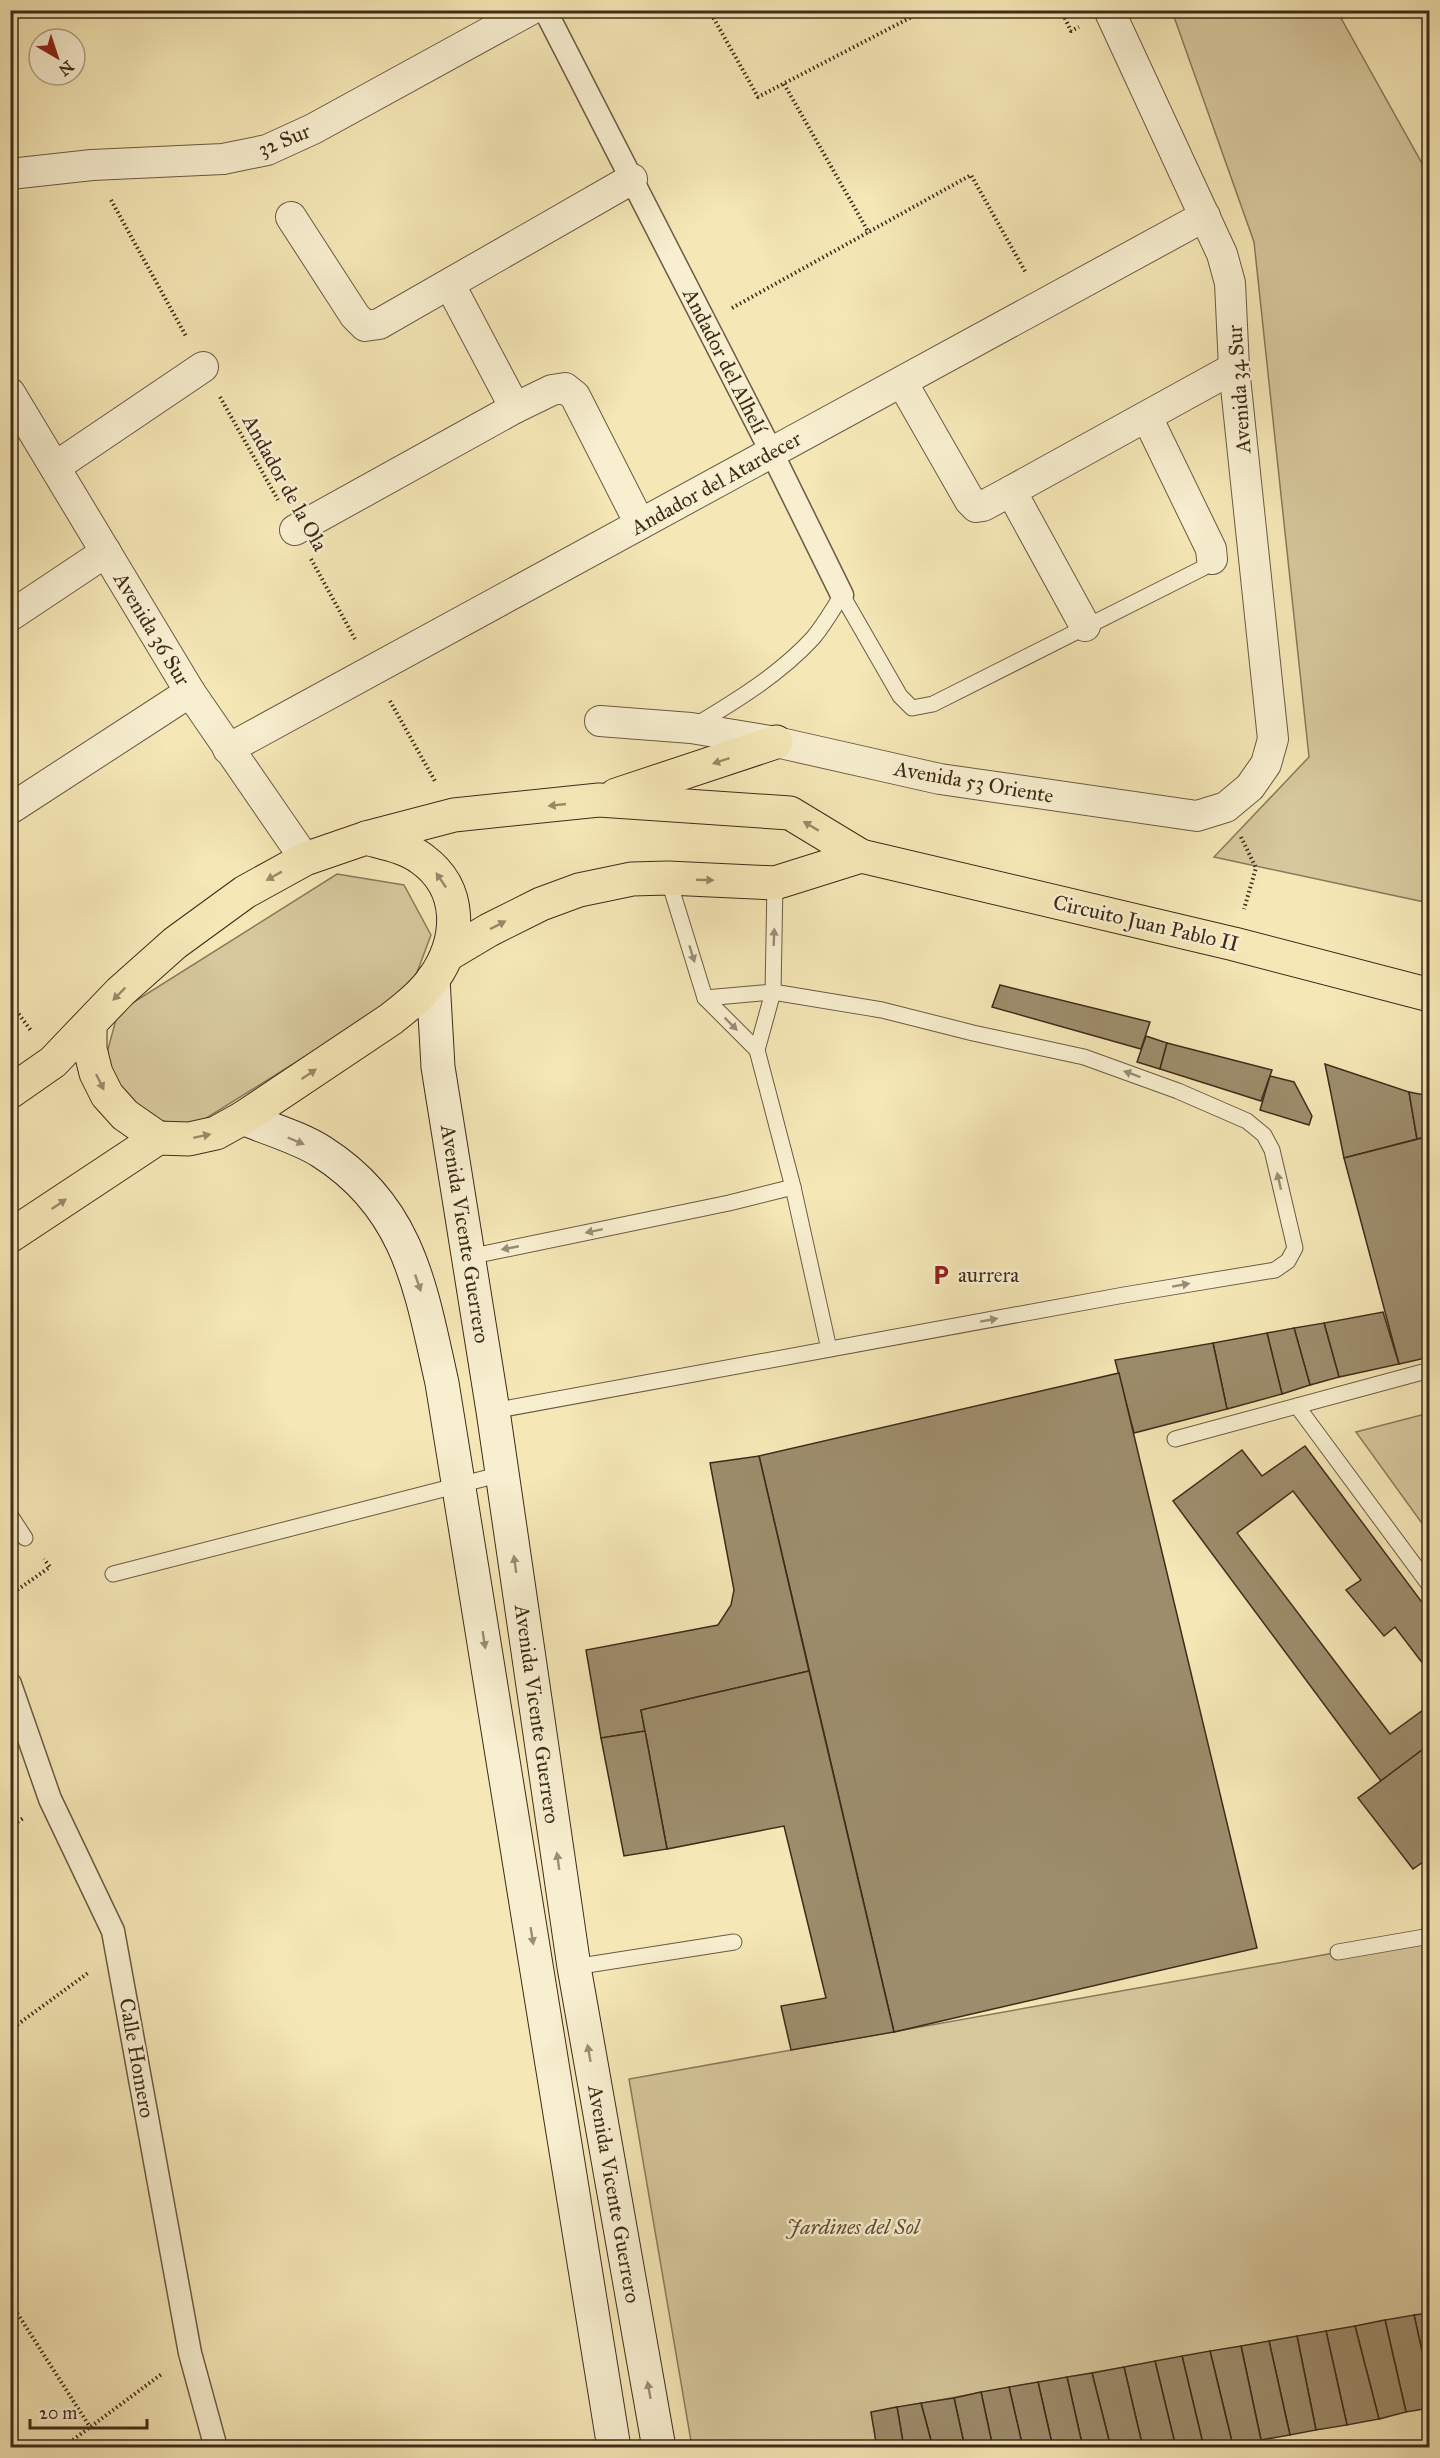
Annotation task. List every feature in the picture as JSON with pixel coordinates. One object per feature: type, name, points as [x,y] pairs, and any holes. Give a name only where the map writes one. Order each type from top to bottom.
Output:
[{"type":"main road","points":[[599,800],[776,742]]},
{"type":"main road","name":"Circuito Juan Pablo II","points":[[10,1092],[53,1062],[120,992],[175,943],[245,892],[304,859],[366,838],[454,815],[599,800],[790,813],[861,856],[1234,944],[1430,995]]},
{"type":"main road","points":[[366,838],[395,846],[421,858],[440,875],[451,894],[455,915],[453,936],[440,967]]},
{"type":"main road","points":[[90,1025],[90,1049],[96,1073],[107,1095],[125,1115],[158,1138],[189,1139],[216,1133],[243,1118],[391,1019],[413,1001],[440,967],[489,930],[531,909],[570,893],[632,879],[668,878],[776,883],[861,856]]},
{"type":"main road","name":"Avenida Vicente Guerrero","points":[[440,967],[438,1067],[493,1411],[574,1967],[659,2448]]},
{"type":"main road","name":"Avenida Vicente Guerrero","points":[[243,1118],[321,1151],[351,1174],[380,1204],[404,1241],[423,1298],[442,1383],[614,2448]]},
{"type":"main road","points":[[10,1236],[158,1138]]},
{"type":"street","name":"32 Sur","points":[[10,174],[92,165],[223,159],[267,150],[313,129],[530,10]]},
{"type":"street","name":"Andador del Alhelí","points":[[545,10],[772,453],[842,596]]},
{"type":"street","name":"Avenida 34 Sur","points":[[1108,10],[1222,254],[1230,283],[1234,368],[1273,739],[1266,764],[1250,787]]},
{"type":"street","points":[[291,217],[355,316],[365,326],[379,324],[632,180]]},
{"type":"street","name":"Andador del Atardecer","points":[[228,749],[1205,216]]},
{"type":"street","points":[[450,285],[515,408]]},
{"type":"street","points":[[55,467],[203,367]]},
{"type":"street","points":[[902,382],[970,501],[976,507],[983,506],[1011,491],[1234,368]]},
{"type":"street","points":[[295,530],[515,408],[552,390],[565,388],[575,396],[640,524]]},
{"type":"street","name":"Avenida 36 Sur","points":[[10,393],[190,692],[304,859]]},
{"type":"street","points":[[1147,417],[1211,549],[1212,559]]},
{"type":"street","points":[[1011,491],[1085,626]]},
{"type":"street","points":[[10,615],[106,552]]},
{"type":"street","points":[[10,810],[190,692]]},
{"type":"street","name":"Avenida 53 Oriente","points":[[600,721],[691,728],[776,742],[940,779],[1197,816],[1226,807],[1250,787]]},
{"type":"street","name":"Calle Homero","points":[[10,1684],[50,1799],[113,1931],[190,2353],[216,2448]]},
{"type":"lane","points":[[691,728],[735,702],[798,653],[815,635],[842,596],[900,696],[912,708],[933,704],[1203,568],[1212,559]]},
{"type":"lane","points":[[668,878],[705,998],[757,1050]]},
{"type":"lane","points":[[776,883],[772,992],[757,1050],[793,1187],[829,1350]]},
{"type":"lane","points":[[493,1411],[1275,1270],[1288,1261],[1295,1248],[1272,1150],[1264,1135],[1247,1121],[1178,1091],[1084,1057],[882,1010],[772,992],[705,998]]},
{"type":"lane","points":[[468,1257],[793,1187]]},
{"type":"lane","points":[[1175,1439],[1430,1370]]},
{"type":"lane","points":[[1297,1406],[1430,1586]]},
{"type":"lane","points":[[113,1574],[502,1474]]},
{"type":"lane","points":[[10,1515],[25,1538]]},
{"type":"lane","points":[[1338,1952],[1430,1936]]},
{"type":"lane","points":[[574,1967],[734,1942]]},
{"type":"path","points":[[709,10],[758,97],[925,10]]},
{"type":"path","points":[[1061,10],[1071,31]]},
{"type":"path","points":[[784,84],[869,233]]},
{"type":"path","name":"Andador de la Ola","points":[[92,165],[454,815]]},
{"type":"path","points":[[705,322],[971,175],[1044,304]]},
{"type":"path","points":[[10,1595],[50,1567],[25,1538]]},
{"type":"path","points":[[10,2030],[117,1951]]},
{"type":"path","points":[[10,2302],[90,2427]]},
{"type":"path","points":[[62,2448],[190,2353]]},
{"type":"green space","points":[[1172,11],[1337,11],[1429,176],[1429,903],[1214,857],[1309,757],[1254,242]]},
{"type":"green space","points":[[337,874],[404,885],[431,935],[410,991],[192,1127],[135,1115],[104,1064],[118,1012]]},
{"type":"green space","points":[[1430,1413],[1429,1533],[1356,1432]]},
{"type":"green space","name":"Jardines del Sol","points":[[1429,1936],[1429,2313],[871,2412],[877,2447],[692,2447],[629,2079]]},
{"type":"building","points":[[1000,985],[1150,1022],[1141,1049],[992,1007]]},
{"type":"building","points":[[1146,1036],[1167,1043],[1160,1069],[1137,1062]]},
{"type":"building","points":[[1167,1043],[1272,1070],[1261,1101],[1160,1069]]},
{"type":"building","points":[[1325,1064],[1409,1092],[1417,1139],[1344,1158]]},
{"type":"building","points":[[1270,1076],[1294,1082],[1312,1116],[1309,1125],[1260,1110]]},
{"type":"building","points":[[1409,1092],[1430,1096],[1430,1136],[1417,1139]]},
{"type":"building","points":[[1430,1136],[1430,1357],[1399,1364],[1344,1158]]},
{"type":"building","points":[[1383,1312],[1399,1364],[1339,1377],[1324,1323]]},
{"type":"building","points":[[1324,1323],[1339,1377],[1310,1385],[1294,1328]]},
{"type":"building","points":[[1294,1328],[1310,1385],[1282,1394],[1267,1333]]},
{"type":"building","points":[[1267,1333],[1282,1394],[1227,1409],[1213,1343]]},
{"type":"building","points":[[1213,1343],[1227,1409],[1134,1433],[1115,1360]]},
{"type":"building","points":[[1119,1373],[1257,1948],[894,2032],[759,1456]]},
{"type":"building","points":[[1305,1446],[1430,1613],[1430,1673],[1395,1627],[1384,1636],[1346,1590],[1361,1580],[1293,1491],[1237,1533],[1390,1734],[1430,1705],[1430,1744],[1381,1781],[1173,1501],[1242,1450],[1262,1476]]},
{"type":"building","points":[[759,1456],[809,1671],[641,1710],[645,1731],[601,1738],[586,1650],[718,1625],[731,1605],[734,1590],[710,1463]]},
{"type":"building","points":[[809,1671],[894,2032],[791,2050],[781,2006],[826,1998],[784,1826],[667,1849],[641,1710]]},
{"type":"building","points":[[645,1731],[667,1849],[624,1856],[601,1738]]},
{"type":"building","points":[[1430,1744],[1430,1857],[1413,1869],[1358,1798]]},
{"type":"building","points":[[1430,2313],[1430,2387],[1414,2315]]},
{"type":"building","points":[[1414,2315],[1430,2387],[1430,2408],[1406,2412],[1385,2320]]},
{"type":"building","points":[[1385,2320],[1406,2412],[1379,2419],[1355,2326]]},
{"type":"building","points":[[1355,2326],[1379,2419],[1347,2425],[1326,2331]]},
{"type":"building","points":[[1326,2331],[1347,2425],[1316,2430],[1297,2336]]},
{"type":"building","points":[[1297,2336],[1316,2430],[1290,2435],[1269,2341]]},
{"type":"building","points":[[1269,2341],[1290,2435],[1261,2440],[1241,2346]]},
{"type":"building","points":[[1241,2346],[1261,2440],[1233,2446],[1210,2351]]},
{"type":"building","points":[[1210,2351],[1233,2446],[1204,2448],[1182,2356]]},
{"type":"building","points":[[1182,2356],[1204,2448],[1176,2448],[1155,2361]]},
{"type":"building","points":[[1155,2361],[1176,2448],[1143,2448],[1124,2367]]},
{"type":"building","points":[[1124,2367],[1143,2448],[1111,2448],[1092,2373]]},
{"type":"building","points":[[1092,2373],[1111,2448],[1083,2448],[1067,2377]]},
{"type":"building","points":[[1067,2377],[1083,2448],[1053,2448],[1038,2382]]},
{"type":"building","points":[[1038,2382],[1053,2448],[1023,2448],[1009,2387]]},
{"type":"building","points":[[1009,2387],[1023,2448],[993,2448],[981,2392]]},
{"type":"building","points":[[981,2392],[993,2448],[965,2448],[954,2398]]},
{"type":"building","points":[[954,2398],[965,2448],[933,2448],[921,2403]]},
{"type":"building","points":[[921,2403],[933,2448],[904,2448],[897,2407]]},
{"type":"building","points":[[897,2407],[904,2448],[877,2448],[871,2412]]},
{"type":"place","name":"aurrera","points":[[941,1275]]}]
